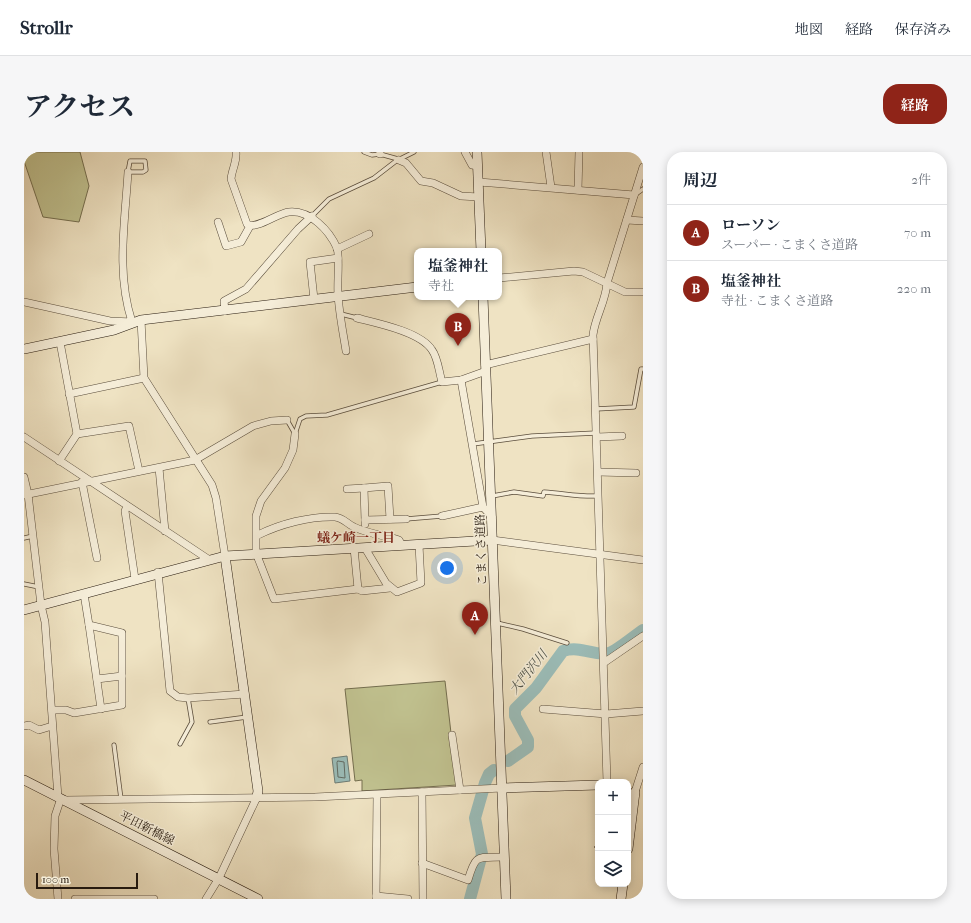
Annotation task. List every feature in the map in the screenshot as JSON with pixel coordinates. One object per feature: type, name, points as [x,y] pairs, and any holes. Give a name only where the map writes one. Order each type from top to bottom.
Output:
[{"type":"street","points":[[236,152],[237,160],[232,172],[232,179],[247,224],[250,226],[256,226],[286,212],[300,212],[312,216],[330,236],[338,249],[338,296],[346,351]]},
{"type":"street","points":[[465,152],[472,165],[478,166]]},
{"type":"street","points":[[477,152],[481,248]]},
{"type":"street","points":[[546,152],[551,188]]},
{"type":"street","points":[[578,152],[578,190]]},
{"type":"street","points":[[399,160],[406,163],[421,182],[433,183],[461,196],[479,196]]},
{"type":"street","points":[[608,779],[605,656],[593,339],[594,322],[607,290],[607,283],[643,166]]},
{"type":"street","points":[[128,172],[122,264],[128,310],[137,321],[144,378],[212,485],[216,498],[258,791],[257,797],[218,878],[206,899]]},
{"type":"street","points":[[479,182],[634,195]]},
{"type":"street","points":[[225,311],[224,301],[246,289],[298,229],[312,216]]},
{"type":"street","points":[[627,220],[643,222]]},
{"type":"street","points":[[218,222],[226,246],[241,242],[250,226]]},
{"type":"street","points":[[338,249],[369,234]]},
{"type":"street","points":[[314,299],[310,262],[338,258]]},
{"type":"street","points":[[502,278],[574,271],[607,283],[625,292],[643,292]]},
{"type":"street","points":[[24,302],[110,321],[137,321],[414,287]]},
{"type":"street","name":"こまくさ道路","points":[[483,300],[506,899]]},
{"type":"street","points":[[357,318],[379,323],[422,340],[433,351],[442,382],[461,380],[486,368],[593,339]]},
{"type":"street","points":[[24,349],[114,330],[137,321]]},
{"type":"street","points":[[59,461],[77,434],[60,342]]},
{"type":"street","points":[[69,394],[144,378]]},
{"type":"street","points":[[461,380],[483,508],[492,517]]},
{"type":"street","points":[[26,495],[195,460],[253,426],[271,421],[287,420]]},
{"type":"street","points":[[77,434],[129,426],[139,471]]},
{"type":"street","points":[[295,434],[293,450],[285,468],[258,508],[256,553],[274,599],[358,589],[362,591],[390,588]]},
{"type":"street","points":[[597,435],[622,436]]},
{"type":"street","points":[[24,437],[86,482],[127,506],[208,559]]},
{"type":"street","points":[[159,468],[165,531]]},
{"type":"street","points":[[598,472],[636,472]]},
{"type":"street","points":[[24,478],[40,588],[41,605],[45,622],[52,726],[61,798],[55,816],[54,849],[58,899]]},
{"type":"street","points":[[86,482],[97,558]]},
{"type":"street","points":[[347,489],[388,486],[390,519]]},
{"type":"street","points":[[364,488],[364,530]]},
{"type":"street","points":[[127,506],[126,511],[136,579]]},
{"type":"street","points":[[442,516],[483,508]]},
{"type":"street","points":[[258,535],[272,527],[308,520],[336,517],[346,521],[354,527],[399,540],[402,545]]},
{"type":"street","points":[[365,520],[406,519]]},
{"type":"street","points":[[24,610],[208,559],[256,553],[492,540],[643,560]]},
{"type":"street","points":[[365,548],[390,588],[397,592],[421,584],[419,545]]},
{"type":"street","points":[[354,548],[358,589]]},
{"type":"street","points":[[158,572],[170,691],[178,697],[188,698],[245,694]]},
{"type":"street","points":[[84,594],[101,709]]},
{"type":"street","points":[[52,710],[66,710],[74,713],[122,705],[122,633],[89,625]]},
{"type":"street","points":[[605,656],[643,636]]},
{"type":"street","points":[[97,679],[122,676]]},
{"type":"street","points":[[543,709],[606,714],[643,711]]},
{"type":"street","points":[[24,726],[29,725],[40,730],[52,726]]},
{"type":"street","points":[[452,736],[460,790]]},
{"type":"street","points":[[631,825],[635,792],[643,767]]},
{"type":"street","name":"平田新橋線","points":[[24,780],[258,899]]},
{"type":"street","points":[[61,798],[121,799],[376,795],[502,788],[595,785]]},
{"type":"street","points":[[422,792],[422,863],[424,899]]},
{"type":"street","points":[[376,795],[376,898],[408,899]]},
{"type":"street","points":[[422,863],[468,880],[473,862],[478,858],[504,857]]},
{"type":"street","points":[[621,899],[623,887]]},
{"type":"street","points":[[75,899],[154,899]]},
{"type":"lane","points":[[364,152],[372,155],[380,153],[399,160]]},
{"type":"lane","points":[[312,216],[329,199],[374,178],[399,160],[414,152]]},
{"type":"lane","points":[[130,161],[146,162],[147,167],[143,172],[128,172],[130,161]]},
{"type":"lane","points":[[634,195],[643,189]]},
{"type":"lane","points":[[341,314],[357,318]]},
{"type":"lane","points":[[596,409],[634,407],[641,369],[643,369]]},
{"type":"lane","points":[[295,434],[300,419],[306,416],[327,415],[442,382]]},
{"type":"lane","points":[[287,420],[295,434]]},
{"type":"lane","points":[[473,444],[564,433],[597,435]]},
{"type":"lane","points":[[491,496],[514,492],[543,496],[544,492],[570,494],[580,497],[599,496]]},
{"type":"lane","points":[[406,519],[442,516]]},
{"type":"lane","points":[[24,538],[33,536]]},
{"type":"lane","points":[[24,584],[40,588]]},
{"type":"lane","points":[[496,623],[523,629],[567,643]]},
{"type":"lane","points":[[180,744],[192,722],[188,698]]},
{"type":"lane","points":[[210,722],[248,717]]},
{"type":"lane","points":[[114,745],[121,799]]},
{"type":"green space","points":[[24,152],[80,152],[89,186],[79,222],[43,217],[24,161]]},
{"type":"green space","points":[[445,681],[457,785],[362,791],[362,780],[355,781],[345,689]]},
{"type":"water","points":[[347,756],[350,781],[335,783],[332,758]]},
{"type":"waterway","name":"大門沢川","points":[[508,761],[528,747],[528,740],[515,716],[515,709],[536,688],[563,651],[576,649],[598,654],[609,653],[643,630]]},
{"type":"waterway","name":"大門沢川","points":[[470,899],[482,854],[475,818],[485,783],[489,774],[494,770]]},
{"type":"place","name":"塩釜神社","points":[[458,346]]},
{"type":"place","name":"ローソン","points":[[475,635]]},
{"type":"district","name":"蟻ケ崎一丁目","points":[[356,537]]}]
